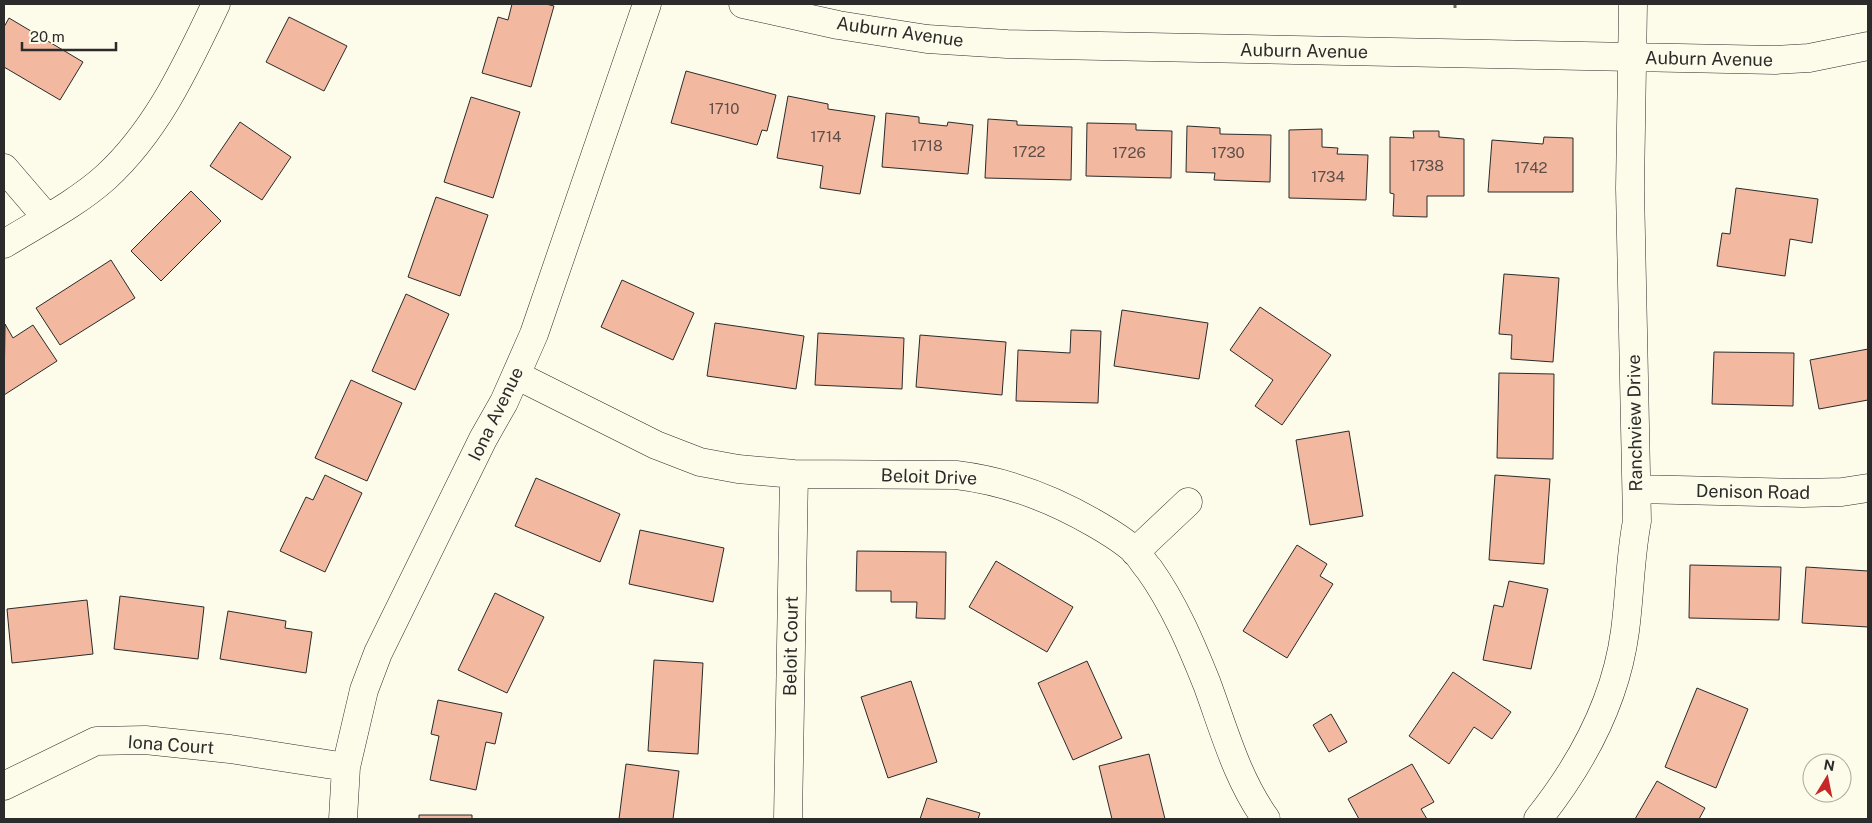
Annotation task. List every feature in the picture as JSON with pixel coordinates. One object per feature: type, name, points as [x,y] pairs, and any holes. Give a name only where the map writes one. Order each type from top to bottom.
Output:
[{"type":"street","points":[[4,244],[89,191],[146,134],[161,112],[216,4]]},
{"type":"street","name":"Iona Avenue","points":[[343,819],[346,767],[364,690],[378,653],[483,439],[504,402],[534,334],[647,4]]},
{"type":"street","name":"Auburn Avenue","points":[[743,4],[838,25],[927,39],[1007,44],[1775,60],[1808,58],[1868,46]]},
{"type":"street","name":"Ranchview Drive","points":[[1538,819],[1556,796],[1586,748],[1600,719],[1617,669],[1625,632],[1633,542],[1637,521],[1630,188],[1633,4]]},
{"type":"street","points":[[4,168],[48,218]]},
{"type":"street","name":"Beloit Drive","points":[[516,375],[656,446],[700,462],[738,469],[794,474],[956,475],[1003,483],[1032,492],[1106,530],[1135,552],[1167,596],[1206,683],[1242,780],[1266,819]]},
{"type":"street","name":"Beloit Court","points":[[788,819],[794,474]]},
{"type":"street","name":"Denison Road","points":[[1637,489],[1803,493],[1842,492],[1868,488]]},
{"type":"street","points":[[1135,552],[1188,502]]},
{"type":"street","name":"Iona Court","points":[[4,786],[96,741],[145,740],[230,749],[346,767]]},
{"type":"building","points":[[512,4],[546,4],[554,6],[531,87],[482,73],[498,17],[508,20]]},
{"type":"building","points":[[289,17],[347,46],[324,91],[266,62]]},
{"type":"building","points":[[9,18],[83,62],[60,100],[4,67],[4,27]]},
{"type":"building","points":[[686,71],[776,95],[767,131],[762,130],[757,145],[671,123]]},
{"type":"building","points":[[788,96],[828,104],[828,109],[875,116],[860,194],[820,188],[823,166],[777,158]]},
{"type":"building","points":[[471,97],[520,112],[493,198],[444,182]]},
{"type":"building","points":[[886,113],[919,117],[919,123],[947,126],[948,122],[973,125],[968,174],[882,167]]},
{"type":"building","points":[[988,119],[1017,121],[1017,125],[1072,127],[1071,180],[985,178]]},
{"type":"building","points":[[240,122],[291,157],[262,200],[210,166]]},
{"type":"building","points":[[1087,123],[1136,124],[1136,130],[1172,131],[1171,178],[1086,176]]},
{"type":"building","points":[[1187,126],[1220,128],[1220,134],[1271,135],[1270,182],[1214,180],[1215,173],[1186,172]]},
{"type":"building","points":[[1322,129],[1322,147],[1338,148],[1337,154],[1368,155],[1366,200],[1289,198],[1289,130]]},
{"type":"building","points":[[1413,131],[1439,131],[1439,137],[1464,139],[1464,196],[1427,196],[1427,217],[1393,216],[1394,194],[1390,193],[1390,137],[1414,138]]},
{"type":"building","points":[[1544,137],[1573,138],[1573,192],[1488,192],[1492,140],[1543,144]]},
{"type":"building","points":[[1736,188],[1818,199],[1812,243],[1790,239],[1785,276],[1717,266],[1722,233],[1730,234]]},
{"type":"building","points":[[191,191],[221,221],[161,281],[131,251]]},
{"type":"building","points":[[436,197],[488,215],[460,296],[408,277]]},
{"type":"building","points":[[111,260],[135,298],[60,345],[36,308]]},
{"type":"building","points":[[1504,274],[1559,278],[1553,362],[1511,359],[1512,335],[1499,334]]},
{"type":"building","points":[[622,280],[694,313],[673,360],[601,327]]},
{"type":"building","points":[[406,294],[449,314],[415,390],[372,371]]},
{"type":"building","points":[[1260,307],[1331,355],[1282,425],[1255,406],[1273,380],[1230,350]]},
{"type":"building","points":[[1122,310],[1208,323],[1199,379],[1114,366]]},
{"type":"building","points":[[715,323],[804,336],[796,389],[707,376]]},
{"type":"building","points":[[5,324],[13,338],[33,325],[57,361],[4,395]]},
{"type":"building","points":[[1071,330],[1101,331],[1098,403],[1016,401],[1018,350],[1070,353]]},
{"type":"building","points":[[818,333],[904,338],[902,389],[815,385]]},
{"type":"building","points":[[920,335],[1006,342],[1002,395],[916,387]]},
{"type":"building","points":[[1868,349],[1868,400],[1819,409],[1810,360]]},
{"type":"building","points":[[1714,352],[1794,353],[1793,406],[1712,404]]},
{"type":"building","points":[[1499,373],[1554,374],[1553,459],[1497,458]]},
{"type":"building","points":[[351,380],[402,403],[367,481],[315,458]]},
{"type":"building","points":[[1349,431],[1363,516],[1310,525],[1296,440]]},
{"type":"building","points":[[325,475],[362,493],[325,572],[280,551],[306,497],[313,500]]},
{"type":"building","points":[[1495,475],[1550,479],[1544,564],[1489,560]]},
{"type":"building","points":[[536,478],[620,514],[600,562],[515,526]]},
{"type":"building","points":[[640,530],[724,548],[713,602],[629,584]]},
{"type":"building","points":[[1297,545],[1327,564],[1320,576],[1333,584],[1287,658],[1243,631]]},
{"type":"building","points":[[857,551],[946,552],[945,619],[916,618],[917,602],[891,602],[891,591],[856,591]]},
{"type":"building","points":[[996,561],[1073,607],[1047,652],[969,607]]},
{"type":"building","points":[[1690,565],[1781,567],[1779,620],[1689,618]]},
{"type":"building","points":[[1806,567],[1868,571],[1868,627],[1802,623]]},
{"type":"building","points":[[1509,581],[1548,589],[1531,669],[1483,660],[1494,605],[1503,607]]},
{"type":"building","points":[[495,593],[544,617],[507,693],[458,670]]},
{"type":"building","points":[[120,596],[204,607],[198,659],[114,649]]},
{"type":"building","points":[[87,600],[93,654],[12,663],[7,609]]},
{"type":"building","points":[[228,611],[286,621],[285,628],[312,632],[306,673],[220,659]]},
{"type":"building","points":[[654,660],[703,663],[698,754],[648,751]]},
{"type":"building","points":[[1087,661],[1122,738],[1073,760],[1038,683]]},
{"type":"building","points":[[1453,672],[1511,712],[1492,739],[1474,727],[1449,764],[1409,736]]},
{"type":"building","points":[[911,681],[937,762],[888,778],[861,697]]},
{"type":"building","points":[[1697,688],[1748,709],[1716,788],[1665,767]]},
{"type":"building","points":[[438,700],[502,713],[495,744],[486,742],[476,790],[430,780],[439,736],[431,734]]},
{"type":"building","points":[[1331,714],[1347,742],[1329,752],[1313,725]]},
{"type":"building","points":[[1149,754],[1165,819],[1112,819],[1099,766]]},
{"type":"building","points":[[626,764],[679,771],[673,819],[619,819]]},
{"type":"building","points":[[1412,764],[1434,802],[1421,809],[1427,819],[1359,819],[1348,799]]},
{"type":"building","points":[[1657,781],[1705,808],[1699,819],[1635,819]]},
{"type":"building","points":[[927,798],[980,813],[978,819],[920,819]]},
{"type":"building","points":[[419,815],[472,815],[472,819],[419,819]]}]
